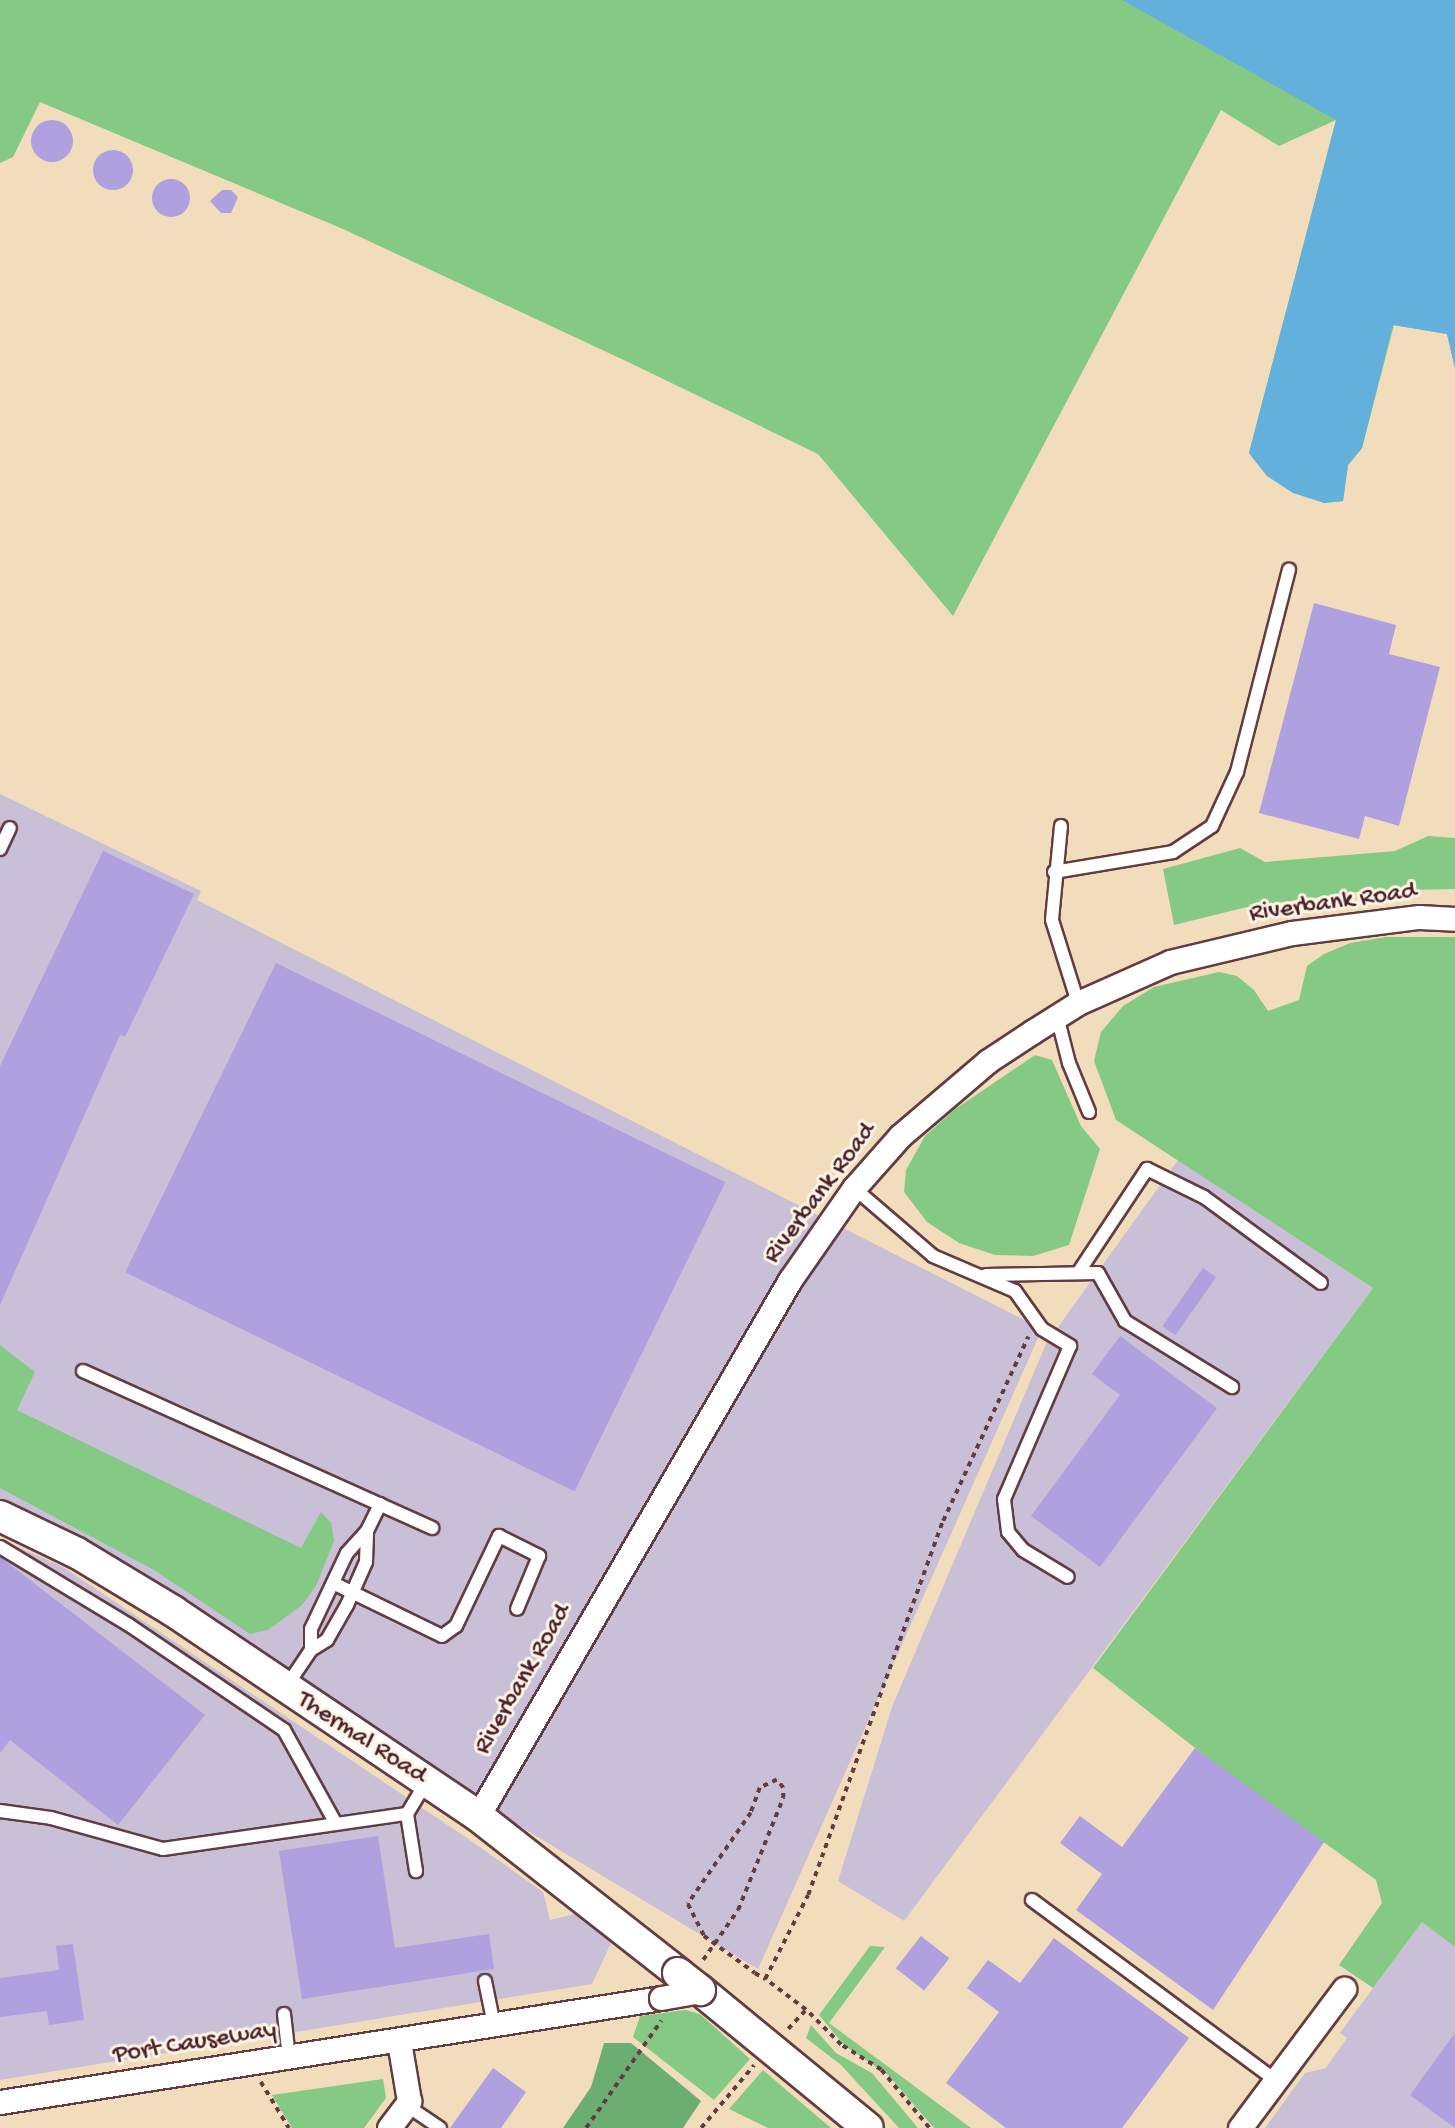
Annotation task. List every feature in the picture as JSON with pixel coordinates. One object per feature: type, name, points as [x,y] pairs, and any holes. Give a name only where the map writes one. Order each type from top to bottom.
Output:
[{"type":"street","name":"Riverbank Road","points":[[478,1816],[790,1280],[855,1188],[900,1136],[945,1095],[1057,1016],[1079,1003],[1170,962],[1292,933],[1419,917],[1455,919]]},
{"type":"street","name":"Thermal Road","points":[[0,1516],[77,1553],[173,1611],[285,1689],[478,1816],[727,2012],[868,2128]]},
{"type":"street","name":"Port Causeway","points":[[0,2102],[661,1998],[694,1986]]},
{"type":"street","points":[[1240,2128],[1344,1989]]},
{"type":"street","points":[[390,2128],[406,2105],[399,2041]]},
{"type":"lane","points":[[1054,872],[1173,852],[1212,826],[1243,751],[1289,570]]},
{"type":"lane","points":[[1061,826],[1054,872],[1052,920],[1079,1003]]},
{"type":"lane","points":[[0,849],[9,828]]},
{"type":"lane","points":[[1057,1016],[1069,1063],[1089,1112]]},
{"type":"lane","points":[[1078,1273],[1147,1169],[1204,1197],[1321,1283]]},
{"type":"lane","points":[[855,1188],[933,1256],[1015,1291],[1036,1320],[1070,1346],[1004,1499],[1008,1532],[1023,1550],[1068,1577]]},
{"type":"lane","points":[[975,1274],[1031,1277],[1098,1273],[1125,1321],[1233,1387]]},
{"type":"lane","points":[[83,1371],[432,1528]]},
{"type":"lane","points":[[311,1650],[311,1629],[347,1553],[367,1531],[380,1504]]},
{"type":"lane","points":[[285,1689],[311,1650],[327,1640],[353,1592],[366,1562],[367,1531]]},
{"type":"lane","points":[[333,1583],[442,1636],[456,1626],[499,1536],[539,1556],[517,1609]]},
{"type":"lane","points":[[0,1547],[129,1625],[284,1730],[336,1824]]},
{"type":"lane","points":[[416,1871],[407,1814],[426,1781]]},
{"type":"lane","points":[[0,1811],[51,1818],[163,1849],[407,1814]]},
{"type":"lane","points":[[1032,1900],[1275,2080]]},
{"type":"lane","points":[[485,1981],[494,2025]]},
{"type":"lane","points":[[284,2014],[289,2058]]},
{"type":"lane","points":[[406,2105],[440,2128]]},
{"type":"path","points":[[765,1979],[808,1895],[943,1521],[1036,1320]]},
{"type":"path","points":[[738,1910],[783,1798],[783,1788],[777,1780],[760,1788],[751,1812],[688,1904],[704,1937],[806,2010],[841,2045],[881,2070],[929,2128]]},
{"type":"path","points":[[251,2064],[289,2128]]},
{"type":"shaded area","points":[[0,794],[201,891],[197,900],[1042,1329],[758,1969],[0,1515]]},
{"type":"shaded area","points":[[1178,1160],[1373,1288],[904,1921],[838,1881],[892,1707],[1046,1344]]},
{"type":"shaded area","points":[[0,1539],[63,1567],[467,1838],[543,1892],[550,1920],[575,1914],[612,1941],[592,1984],[0,2080]]},
{"type":"shaded area","points":[[1422,1922],[1455,1947],[1455,2128],[1265,2128],[1305,2073],[1326,2068],[1347,2038],[1340,2033]]},
{"type":"green space","points":[[0,0],[1368,0],[1436,49],[1455,368],[1447,334],[1394,325],[1362,448],[1348,465],[1343,501],[1324,503],[1267,476],[1249,453],[1336,120],[1279,146],[1221,110],[953,616],[818,454],[628,362],[343,229],[40,102],[13,157],[0,163]]},
{"type":"green space","points":[[1428,836],[1455,838],[1455,889],[1364,891],[1247,907],[1174,925],[1163,869],[1240,848],[1265,862],[1395,851]]},
{"type":"green space","points":[[1386,937],[1455,937],[1455,1947],[1422,1922],[1373,1988],[1339,1965],[1382,1903],[1376,1880],[1213,1762],[1093,1668],[1373,1288],[1116,1120],[1094,1061],[1101,1032],[1123,1006],[1154,987],[1219,972],[1237,976],[1254,990],[1268,1011],[1299,1000],[1307,966],[1324,954],[1350,943]]},
{"type":"green space","points":[[1035,1055],[1052,1060],[1081,1126],[1100,1149],[1069,1245],[1033,1256],[995,1255],[959,1243],[927,1222],[904,1192],[906,1170],[925,1136],[954,1110]]},
{"type":"green space","points":[[0,1345],[35,1372],[17,1410],[301,1548],[321,1512],[331,1523],[334,1541],[316,1586],[302,1605],[268,1630],[250,1634],[154,1570],[0,1488]]},
{"type":"green space","points":[[870,1946],[885,1947],[829,2023],[971,2128],[934,2128],[888,2075],[845,2046],[819,2015]]},
{"type":"green space","points":[[686,2010],[700,2014],[750,2059],[714,2100],[633,2037],[640,2016]]},
{"type":"green space","points":[[811,2025],[836,2053],[872,2073],[918,2128],[899,2128],[841,2065],[806,2038]]},
{"type":"green space","points":[[604,2043],[631,2043],[701,2101],[683,2128],[563,2128],[591,2087]]},
{"type":"green space","points":[[763,2070],[831,2128],[768,2128],[729,2109]]},
{"type":"green space","points":[[383,2079],[386,2098],[364,2128],[292,2128],[272,2095]]},
{"type":"water","points":[[1122,0],[1455,0],[1455,368],[1447,334],[1393,325],[1362,448],[1348,465],[1343,501],[1324,503],[1293,493],[1267,476],[1249,453],[1336,120]]},
{"type":"building","points":[[52,120],[67,126],[73,141],[67,156],[52,162],[37,156],[31,141],[37,126]]},
{"type":"building","points":[[113,150],[127,156],[133,170],[127,184],[113,190],[99,184],[93,170],[99,156]]},
{"type":"building","points":[[171,179],[184,185],[190,198],[184,211],[171,217],[158,211],[152,198],[158,185]]},
{"type":"building","points":[[222,190],[231,190],[238,197],[231,213],[221,213],[210,201]]},
{"type":"building","points":[[1314,603],[1396,625],[1389,654],[1440,667],[1399,826],[1365,816],[1359,839],[1259,813]]},
{"type":"building","points":[[103,851],[194,894],[125,1037],[120,1035],[0,1305],[0,1066]]},
{"type":"building","points":[[276,963],[725,1182],[575,1491],[125,1272]]},
{"type":"building","points":[[1203,1268],[1216,1277],[1175,1335],[1162,1326]]},
{"type":"building","points":[[1120,1336],[1217,1408],[1100,1567],[1031,1516],[1120,1395],[1092,1374]]},
{"type":"building","points":[[0,1557],[205,1715],[118,1825],[10,1740],[0,1753]]},
{"type":"building","points":[[1195,1748],[1324,1842],[1213,2010],[1076,1910],[1102,1874],[1060,1843],[1080,1816],[1122,1847]]},
{"type":"building","points":[[378,1836],[395,1948],[489,1934],[494,1969],[302,1999],[279,1851]]},
{"type":"building","points":[[921,1936],[949,1958],[924,1990],[896,1968]]},
{"type":"building","points":[[1054,1938],[1189,2038],[1122,2128],[1006,2128],[946,2083],[999,2012],[967,1988],[988,1960],[1020,1983]]},
{"type":"building","points":[[73,1944],[84,2020],[49,2025],[47,2011],[0,2017],[0,1978],[59,1970],[56,1946]]},
{"type":"building","points":[[1455,2033],[1455,2128],[1410,2095]]},
{"type":"building","points":[[493,2068],[526,2092],[501,2128],[450,2128]]}]
